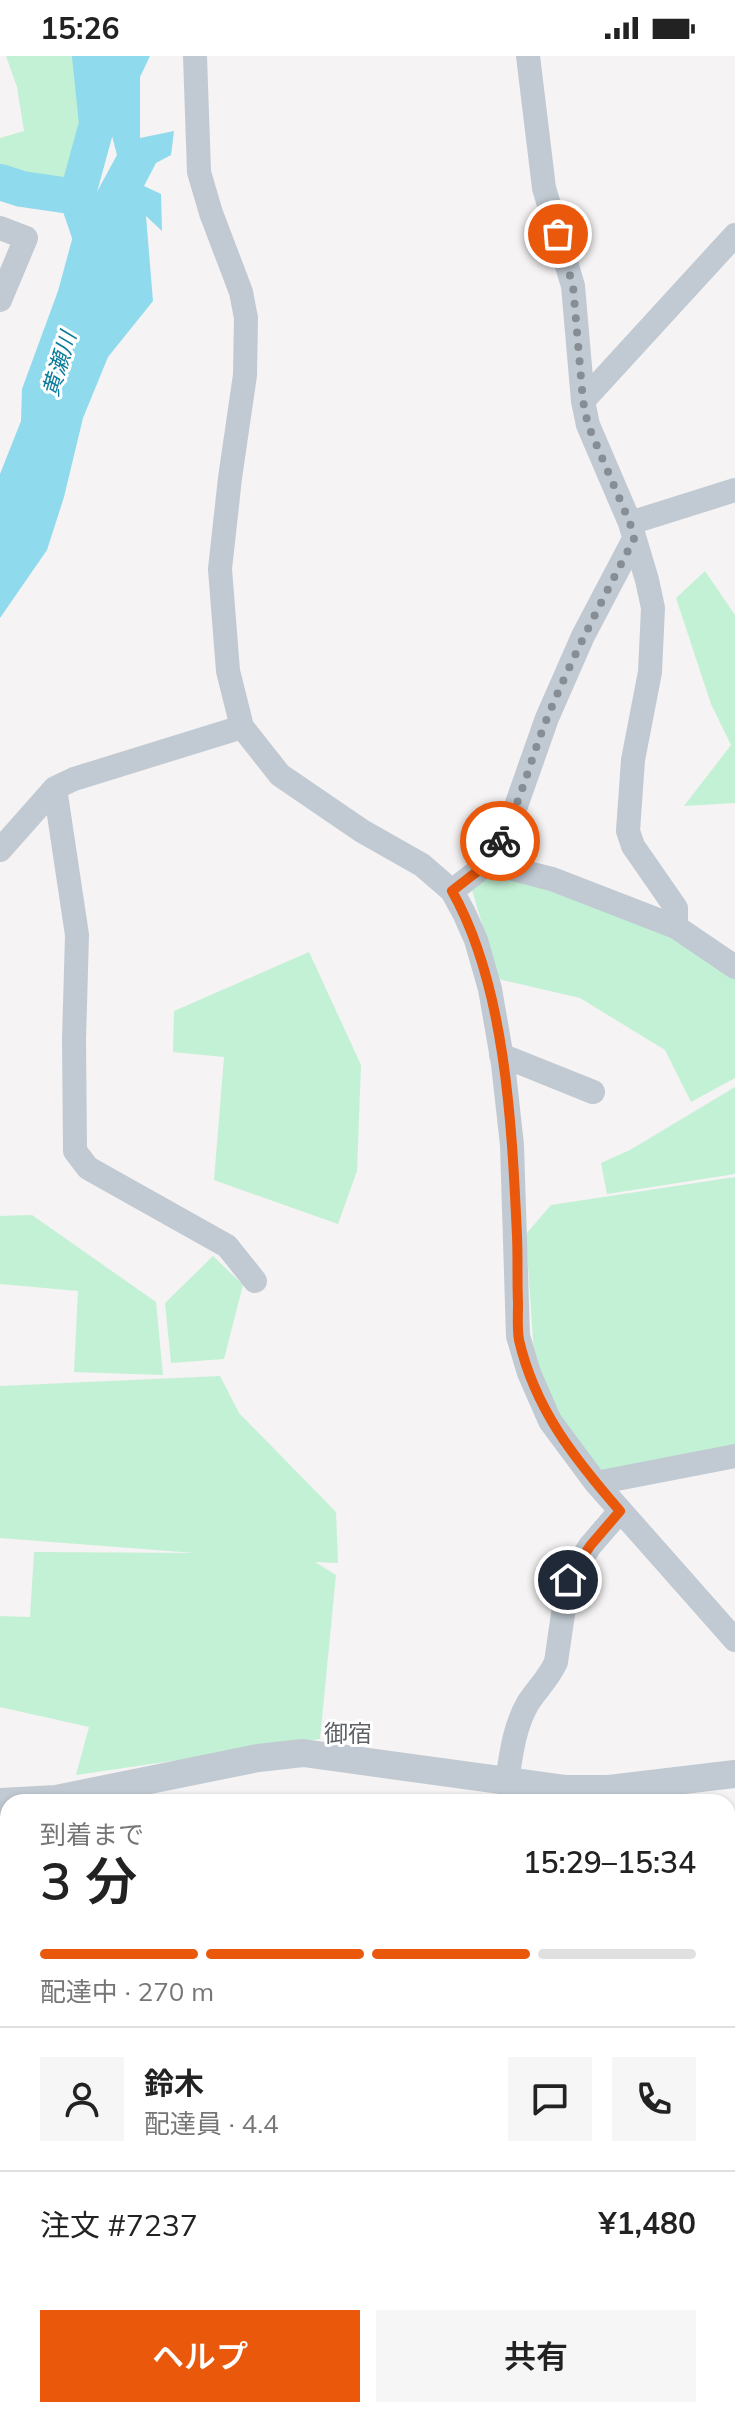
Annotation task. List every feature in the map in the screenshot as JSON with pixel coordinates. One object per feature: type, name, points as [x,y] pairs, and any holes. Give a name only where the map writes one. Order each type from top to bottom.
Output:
[{"type":"street","points":[[195,56],[199,172],[241,292],[246,318],[245,375],[220,569],[228,671],[242,727],[280,775],[362,831],[422,865],[452,891],[476,940],[490,989],[501,1055],[512,1145],[518,1336],[529,1373],[550,1421],[596,1483],[735,1640]]},
{"type":"street","points":[[528,56],[544,188],[573,286],[588,425],[632,531],[653,608],[650,672],[633,760],[628,831],[633,846],[676,908],[676,927]]},
{"type":"street","points":[[0,228],[26,238],[0,300]]},
{"type":"street","points":[[583,401],[735,235]]},
{"type":"street","points":[[452,891],[488,863],[510,823],[547,718],[632,531],[735,490]]},
{"type":"street","points":[[0,850],[55,788],[74,779],[242,727]]},
{"type":"street","points":[[55,788],[77,935],[75,1151],[88,1168],[227,1246],[255,1281]]},
{"type":"street","points":[[488,863],[552,879],[676,927],[735,967]]},
{"type":"street","points":[[501,1055],[593,1092]]},
{"type":"street","points":[[596,1483],[735,1456]]},
{"type":"street","points":[[507,1792],[516,1731],[528,1703],[546,1681],[556,1662],[568,1580],[590,1546],[620,1511]]},
{"type":"street","points":[[111,1794],[258,1758],[303,1753],[507,1792],[609,1789],[651,1793],[735,1774]]},
{"type":"green space","points":[[6,56],[76,56],[83,87],[77,138],[65,181],[43,195],[0,191],[0,138],[24,131],[17,87]]},
{"type":"green space","points":[[705,571],[735,615],[735,803],[684,806],[731,745],[711,704],[676,598]]},
{"type":"green space","points":[[484,876],[546,883],[669,929],[735,977],[735,1078],[691,1102],[665,1050],[580,998],[498,979],[472,890]]},
{"type":"green space","points":[[309,952],[361,1065],[357,1171],[338,1224],[214,1180],[224,1057],[173,1052],[174,1011]]},
{"type":"green space","points":[[735,1087],[735,1174],[607,1194],[601,1163],[630,1150]]},
{"type":"green space","points":[[735,1177],[735,1445],[601,1472],[558,1415],[534,1355],[526,1234],[551,1205]]},
{"type":"green space","points":[[32,1215],[156,1302],[163,1375],[74,1372],[78,1291],[0,1284],[0,1216]]},
{"type":"green space","points":[[213,1256],[243,1285],[224,1359],[171,1363],[165,1303]]},
{"type":"green space","points":[[220,1376],[239,1413],[336,1512],[338,1563],[315,1562],[336,1575],[320,1739],[76,1775],[89,1727],[0,1707],[0,1616],[30,1617],[34,1552],[195,1553],[0,1538],[0,1386]]},
{"type":"water","points":[[91,56],[150,56],[140,77],[140,138],[174,131],[171,155],[156,163],[144,186],[161,194],[162,231],[146,216],[153,301],[108,357],[83,418],[64,497],[47,550],[0,618],[0,474],[21,421],[22,389],[58,291],[73,236],[117,155]]},
{"type":"waterway","name":"黄瀬川","points":[[86,264],[92,241],[77,197],[97,124],[90,56]]},
{"type":"waterway","name":"黄瀬川","points":[[0,182],[22,189],[77,197]]},
{"type":"way so far","points":[[500,841],[510,823],[547,718],[571,663],[634,539],[588,425],[573,286],[558,234]]},
{"type":"district","name":"御宿","points":[[348,1734]]},
{"type":"route","points":[[500,841],[488,863],[452,891],[476,940],[490,989],[503,1064],[512,1145],[518,1336],[529,1373],[550,1421],[620,1511],[590,1546],[568,1580]]}]
